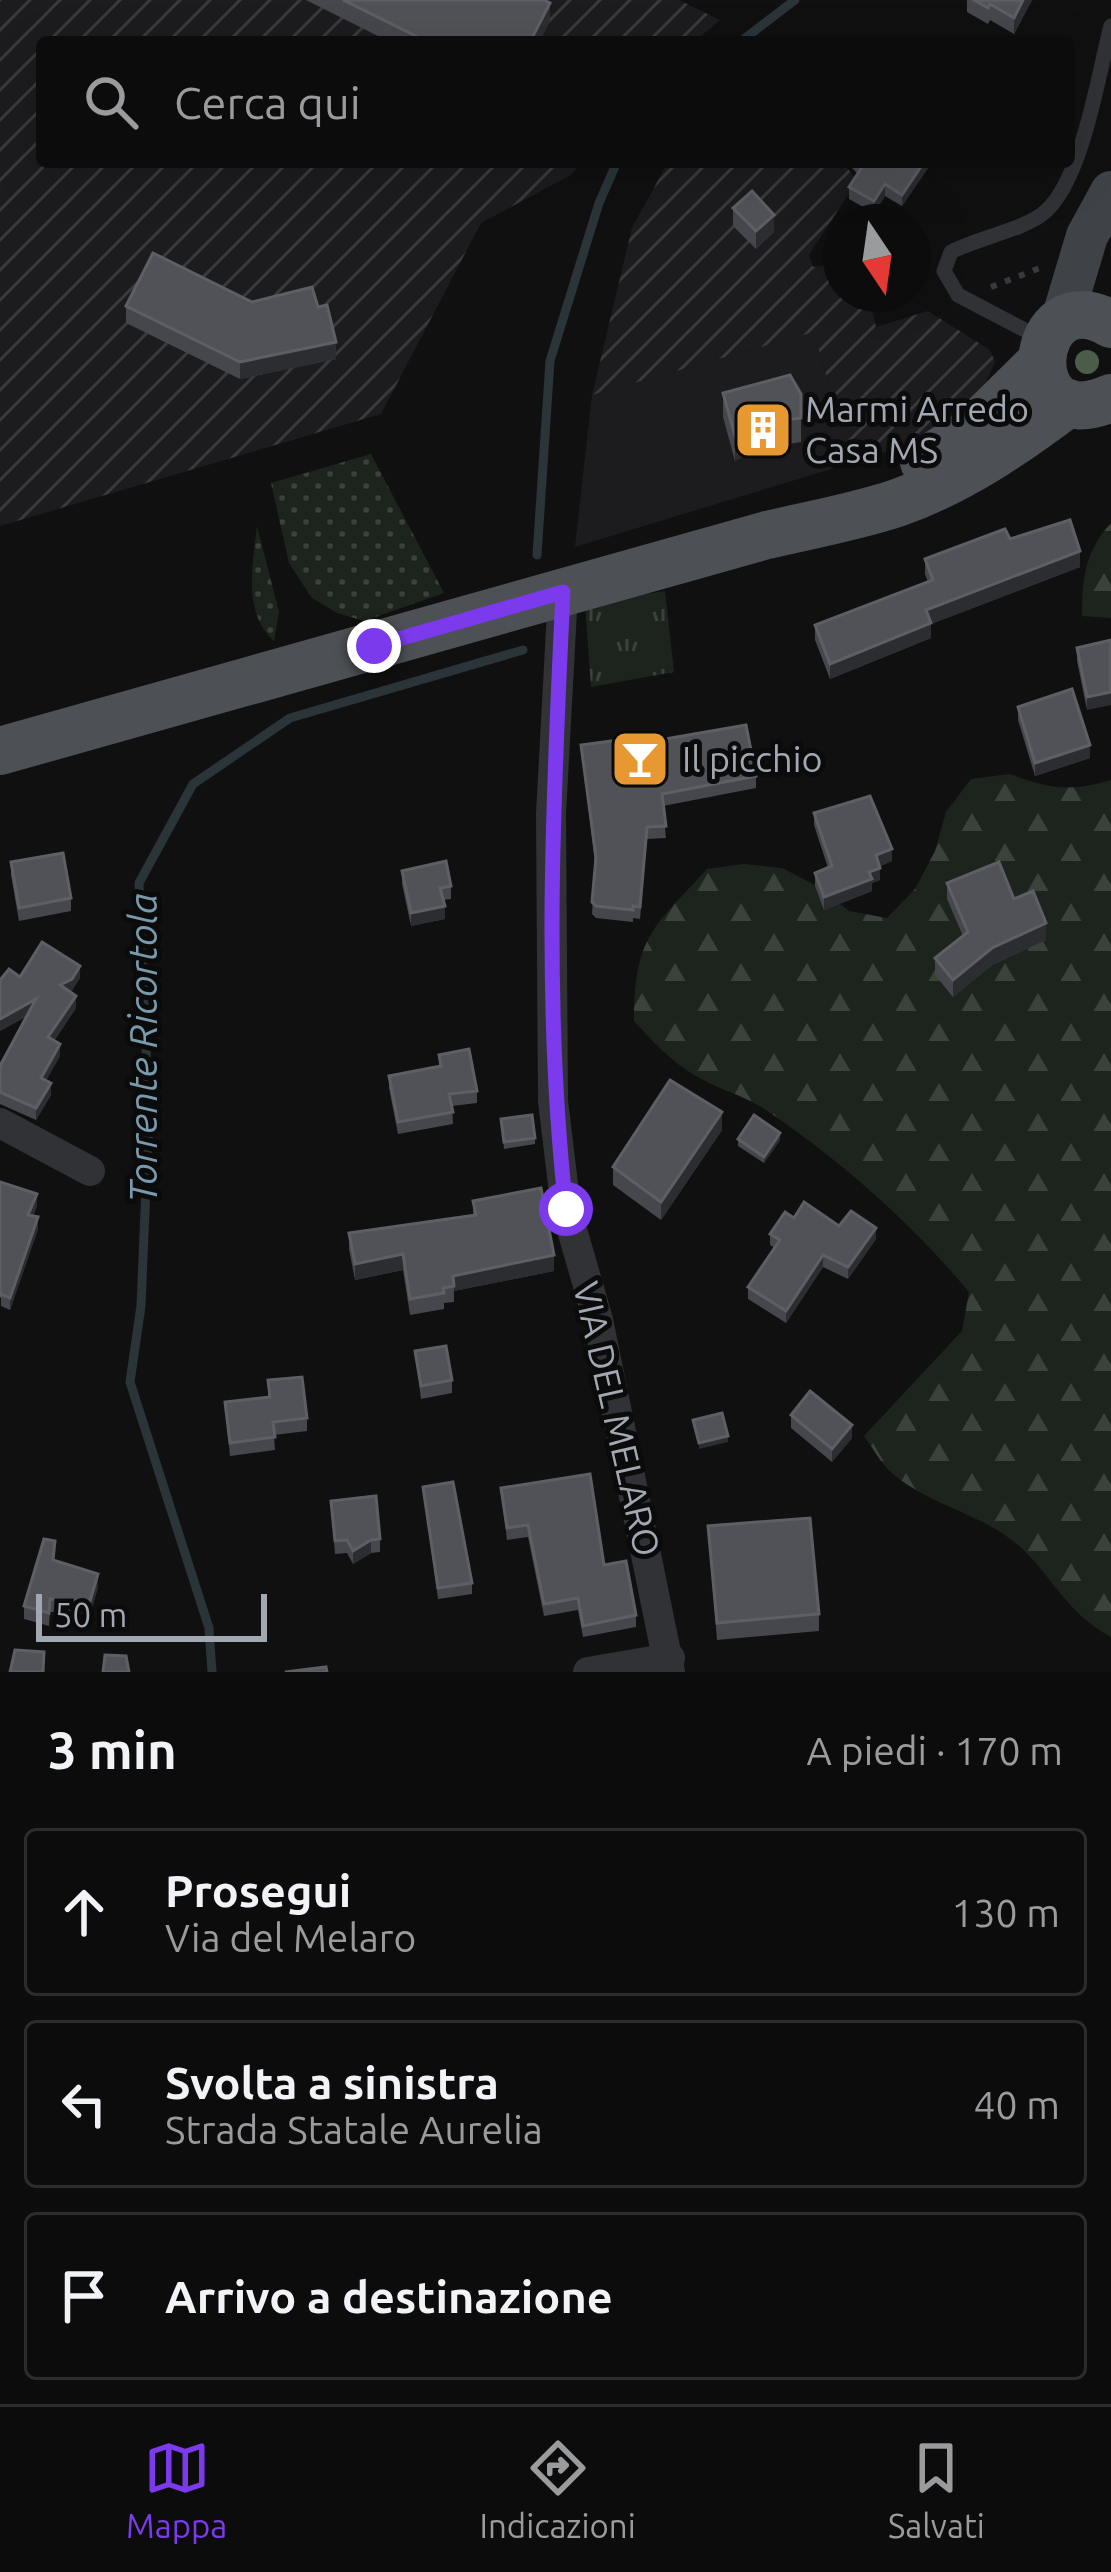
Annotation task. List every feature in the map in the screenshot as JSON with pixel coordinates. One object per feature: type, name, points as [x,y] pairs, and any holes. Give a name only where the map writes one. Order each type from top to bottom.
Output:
[{"type":"main road","points":[[767,535],[914,468],[969,434],[1049,342],[1082,316],[1111,320]]},
{"type":"main road","points":[[1049,342],[1048,387],[1089,400]]},
{"type":"main road","points":[[0,751],[767,535],[895,504],[952,479],[1089,400]]},
{"type":"street","points":[[1049,342],[1087,236],[1110,196]]},
{"type":"street","points":[[1085,251],[1103,284],[1111,320]]},
{"type":"street","name":"VIA DEL MELARO","points":[[563,592],[551,814],[554,1101],[566,1209],[598,1320],[670,1665]]},
{"type":"street","points":[[0,1123],[90,1171]]},
{"type":"street","points":[[587,1672],[670,1665]]},
{"type":"lane","points":[[1075,161],[1111,26]]},
{"type":"lane","points":[[1049,342],[974,306],[958,295],[944,271],[951,252],[1045,212],[1070,180],[1073,168]]},
{"type":"path","points":[[974,306],[976,293],[1085,251]]},
{"type":"shaded area","points":[[0,0],[679,0],[720,20],[701,36],[36,36],[36,168],[577,168],[481,223],[381,414],[0,526]]},
{"type":"shaded area","points":[[665,168],[847,168],[857,181],[842,204],[823,204],[823,233],[809,255],[813,267],[823,266],[823,312],[872,312],[876,327],[930,312],[990,350],[995,362],[981,393],[919,441],[851,463],[814,332],[592,395],[632,228]]},
{"type":"shaded area","name":"Marmi Arredo Casa MS","points":[[814,332],[851,463],[575,547],[592,395]]},
{"type":"green space","points":[[371,454],[444,593],[364,621],[337,613],[312,598],[289,563],[271,483]]},
{"type":"green space","points":[[1111,523],[1111,618],[1082,616],[1087,566]]},
{"type":"green space","points":[[257,526],[279,612],[274,641],[257,616],[254,602]]},
{"type":"green space","points":[[665,591],[674,672],[591,687],[585,604]]},
{"type":"green space","points":[[1010,774],[1060,787],[1111,780],[1111,1637],[1079,1613],[1020,1547],[905,1483],[884,1465],[864,1436],[962,1331],[969,1292],[898,1216],[819,1148],[763,1108],[687,1070],[634,1021],[638,970],[650,936],[707,869],[744,864],[782,868],[817,886],[849,911],[887,918],[915,889],[935,851],[946,812],[971,779]]},
{"type":"building","points":[[343,0],[550,3],[533,36],[416,36]]},
{"type":"building","points":[[974,0],[1023,0],[1014,18]]},
{"type":"building","points":[[861,168],[920,168],[902,195],[885,184],[874,201],[849,187]]},
{"type":"building","points":[[752,191],[774,215],[756,231],[733,208]]},
{"type":"building","points":[[153,253],[252,302],[312,287],[318,307],[327,305],[336,342],[240,362],[126,306]]},
{"type":"building","points":[[790,375],[801,394],[801,418],[757,424],[735,436],[723,393]]},
{"type":"building","points":[[1070,520],[1080,551],[926,610],[931,623],[830,664],[815,625],[933,580],[925,559],[1005,529],[1010,539]]},
{"type":"building","points":[[1111,640],[1111,692],[1087,697],[1077,648]]},
{"type":"building","points":[[1072,689],[1090,745],[1035,763],[1018,707]]},
{"type":"building","points":[[746,725],[756,776],[662,794],[666,826],[647,827],[640,907],[596,906],[592,902],[596,857],[581,745],[619,740],[619,747]]},
{"type":"building","points":[[870,796],[892,849],[876,855],[880,868],[869,872],[872,879],[824,897],[815,873],[832,866],[814,813]]},
{"type":"building","points":[[63,853],[71,898],[19,908],[11,862]]},
{"type":"building","points":[[446,861],[451,886],[440,888],[445,906],[411,913],[402,871]]},
{"type":"building","points":[[999,862],[1014,899],[1033,891],[1046,923],[992,948],[953,980],[935,958],[968,932],[947,883]]},
{"type":"building","points":[[42,942],[80,966],[72,979],[60,985],[76,996],[48,1037],[60,1044],[41,1078],[51,1083],[36,1108],[0,1092],[0,1066],[36,999],[0,1019],[0,980],[9,969],[20,977]]},
{"type":"building","points":[[469,1049],[477,1091],[449,1094],[453,1112],[398,1122],[389,1076],[441,1066],[439,1055]]},
{"type":"building","points":[[670,1080],[722,1112],[661,1202],[613,1167]]},
{"type":"building","points":[[532,1115],[535,1138],[504,1142],[501,1119]]},
{"type":"building","points":[[754,1115],[780,1133],[764,1157],[738,1139]]},
{"type":"building","points":[[0,1182],[37,1194],[28,1215],[38,1217],[10,1298],[0,1297]]},
{"type":"building","points":[[541,1188],[554,1255],[453,1276],[454,1286],[443,1288],[444,1293],[410,1299],[403,1254],[355,1264],[349,1233],[476,1215],[473,1201]]},
{"type":"building","points":[[804,1202],[839,1226],[851,1211],[876,1228],[848,1267],[823,1255],[786,1311],[748,1287],[780,1240],[770,1234],[785,1212],[794,1218]]},
{"type":"building","points":[[446,1346],[452,1380],[421,1386],[415,1351]]},
{"type":"building","points":[[302,1377],[307,1418],[273,1422],[275,1437],[230,1443],[225,1402],[270,1397],[268,1380]]},
{"type":"building","points":[[810,1391],[852,1425],[832,1449],[791,1415]]},
{"type":"building","points":[[722,1413],[728,1436],[699,1443],[693,1420]]},
{"type":"building","points":[[590,1474],[604,1565],[626,1561],[636,1615],[583,1626],[578,1598],[544,1604],[528,1525],[507,1528],[501,1488]]},
{"type":"building","points":[[453,1482],[472,1583],[438,1588],[423,1487]]},
{"type":"building","points":[[376,1496],[380,1539],[353,1551],[347,1540],[335,1541],[331,1501]]},
{"type":"building","points":[[810,1518],[819,1614],[717,1623],[708,1526]]},
{"type":"building","points":[[44,1539],[55,1541],[53,1560],[98,1574],[90,1601],[50,1599],[49,1613],[24,1606]]},
{"type":"building","points":[[15,1650],[44,1652],[43,1672],[10,1672]]},
{"type":"building","points":[[105,1655],[126,1656],[129,1672],[103,1672]]},
{"type":"building","points":[[326,1667],[327,1672],[285,1672]]},
{"type":"waterway","name":"Torrente Ricortola","points":[[748,36],[795,0]]},
{"type":"waterway","name":"Torrente Ricortola","points":[[537,555],[550,361],[614,168]]},
{"type":"waterway","name":"Torrente Ricortola","points":[[212,1672],[209,1628],[130,1382],[141,1306],[149,1117],[139,883],[193,784],[290,718],[523,650]]},
{"type":"place","name":"Marmi Arredo Casa MS","points":[[763,430]]},
{"type":"place","name":"Il picchio","points":[[640,759]]},
{"type":"route","points":[[374,646],[563,592],[551,814],[554,1101],[566,1209]]}]
